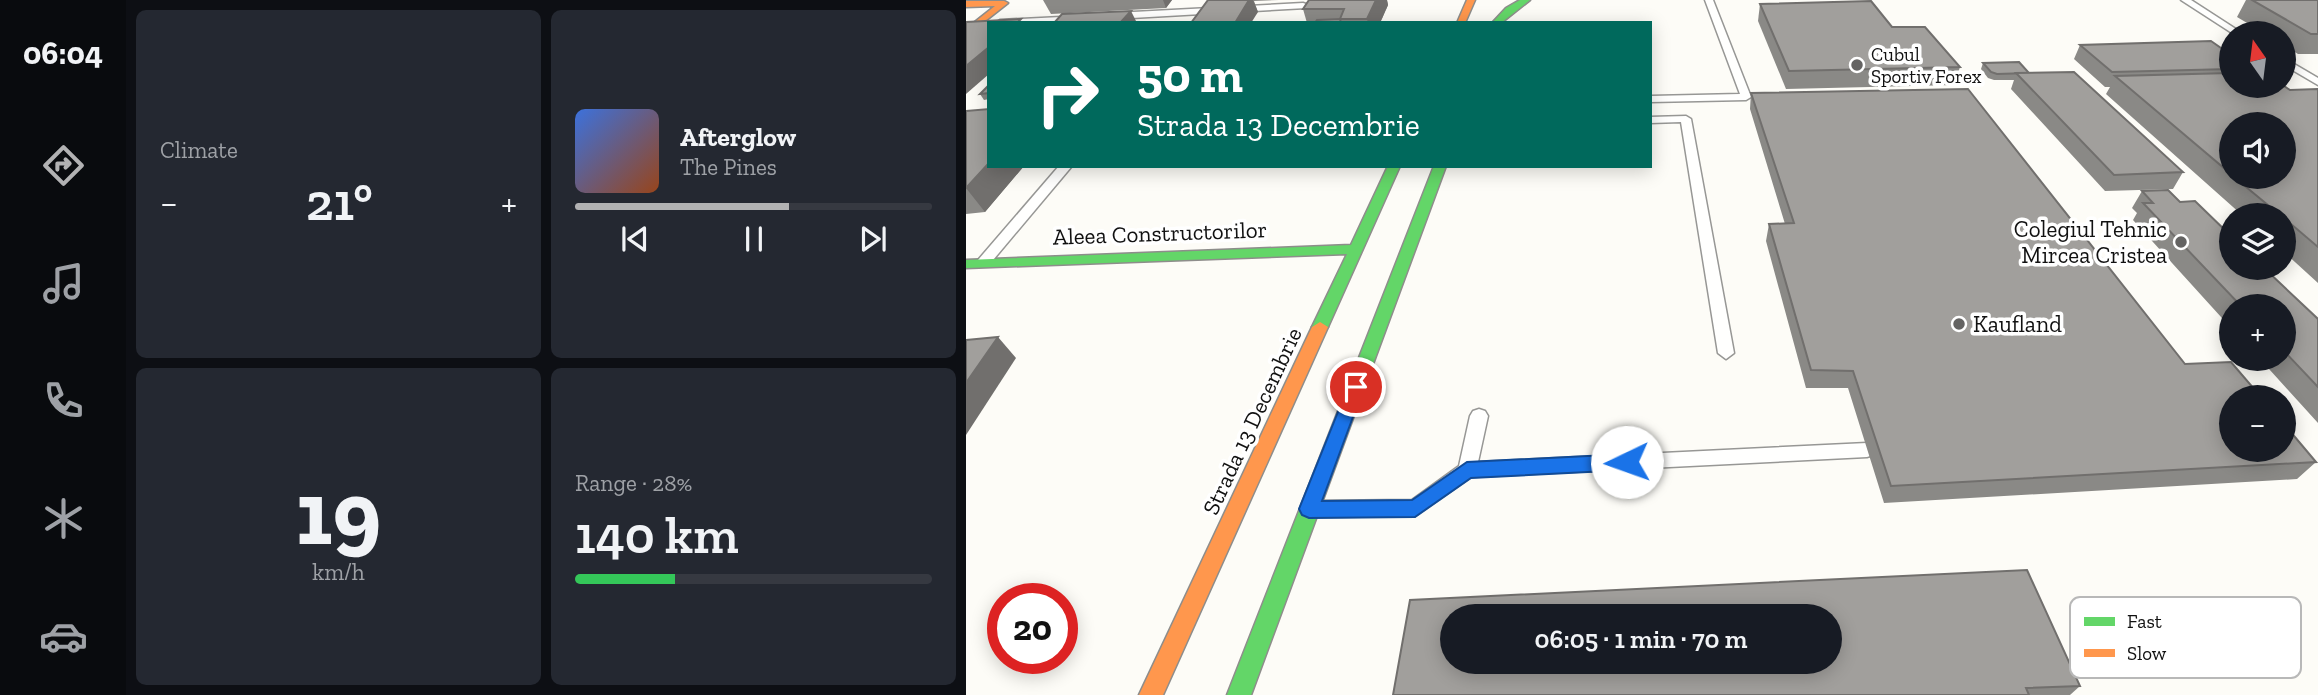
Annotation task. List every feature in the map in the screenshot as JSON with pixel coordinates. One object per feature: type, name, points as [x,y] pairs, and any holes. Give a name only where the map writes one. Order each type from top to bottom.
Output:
[{"type":"main road","points":[[1462,21],[1471,0]]},
{"type":"main road","points":[[1498,21],[1509,10],[1526,0]]},
{"type":"main road","points":[[966,4],[1004,3],[978,27]]},
{"type":"main road","name":"Strada 13 Decembrie","points":[[1151,695],[1393,168]]},
{"type":"main road","points":[[1239,695],[1439,168]]},
{"type":"main road","name":"Aleea Constructorilor","points":[[974,263],[1356,249]]},
{"type":"lane","points":[[1199,21],[1213,0]]},
{"type":"lane","points":[[1709,0],[1746,97]]},
{"type":"lane","points":[[2185,0],[2219,21]]},
{"type":"lane","points":[[1110,17],[1303,7]]},
{"type":"lane","points":[[1033,21],[1082,18]]},
{"type":"lane","points":[[2296,68],[2318,82]]},
{"type":"lane","points":[[1652,99],[1759,97]]},
{"type":"lane","points":[[1652,120],[1686,119],[1726,353]]},
{"type":"lane","points":[[974,263],[1064,168]]},
{"type":"lane","points":[[1467,470],[1479,416]]},
{"type":"lane","points":[[1309,509],[1415,508],[1467,470],[1867,450]]},
{"type":"building","points":[[1208,0],[1249,0],[1236,21],[1192,21]]},
{"type":"building","points":[[1309,0],[1376,0],[1367,19],[1340,19],[1344,9],[1303,9]]},
{"type":"building","points":[[2252,0],[2318,0],[2318,34],[2311,34],[2296,25],[2296,21],[2288,21]]},
{"type":"building","name":"Cubul Sportiv Forex","points":[[1871,1],[1892,27],[1925,27],[1960,67],[1789,71],[1760,4]]},
{"type":"building","points":[[1131,11],[1122,21],[1056,21],[1062,14]]},
{"type":"building","points":[[1021,19],[987,21],[987,49],[966,66],[966,22]]},
{"type":"building","points":[[1340,19],[1340,21],[1316,21]]},
{"type":"building","points":[[2211,41],[2219,47],[2219,69],[2112,72],[2080,45]]},
{"type":"building","points":[[2019,62],[2029,73],[1997,74],[1991,72],[1983,63]]},
{"type":"building","points":[[2074,72],[2183,172],[2114,175],[2016,73]]},
{"type":"building","points":[[2219,73],[2219,98],[2296,98],[2296,90],[2318,89],[2318,247],[2296,228],[2296,203],[2265,203],[2249,189],[2296,189],[2296,112],[2219,112],[2219,164],[2115,76]]},
{"type":"building","name":"Kaufland","points":[[1968,89],[2185,364],[2219,363],[2219,371],[2239,371],[2251,385],[2219,385],[2219,462],[2296,462],[2296,438],[2316,462],[1891,486],[1853,371],[1811,370],[1769,224],[1794,223],[1751,93]]},
{"type":"building","points":[[987,109],[987,165],[966,188],[966,111]]},
{"type":"building","points":[[2168,190],[2180,202],[2195,201],[2219,224],[2219,280],[2277,280],[2292,294],[2230,294],[2143,203],[2153,203],[2142,191]]},
{"type":"building","points":[[2296,298],[2318,319],[2318,387],[2296,364]]},
{"type":"building","points":[[998,337],[966,383],[966,340]]},
{"type":"building","points":[[2027,570],[2070,664],[2070,678],[2076,678],[2080,686],[2026,688],[2029,695],[1393,695],[1410,600]]},
{"type":"traffic: fast","points":[[1498,21],[1509,10],[1526,0]]},
{"type":"traffic: fast","points":[[1320,327],[1393,168]]},
{"type":"traffic: fast","points":[[1239,695],[1439,168]]},
{"type":"traffic: fast","points":[[966,264],[1356,249]]},
{"type":"traffic: slow","points":[[1462,21],[1471,0]]},
{"type":"traffic: slow","points":[[966,4],[1004,3],[966,33]]},
{"type":"traffic: slow","points":[[1151,695],[1320,327]]},
{"type":"place","name":"Cubul Sportiv Forex","points":[[1857,65]]},
{"type":"place","name":"Colegiul Tehnic Mircea Cristea","points":[[2181,242]]},
{"type":"place","name":"Kaufland","points":[[1959,324]]},
{"type":"route","points":[[1356,387],[1309,509],[1415,508],[1467,470],[1627,462]]}]
